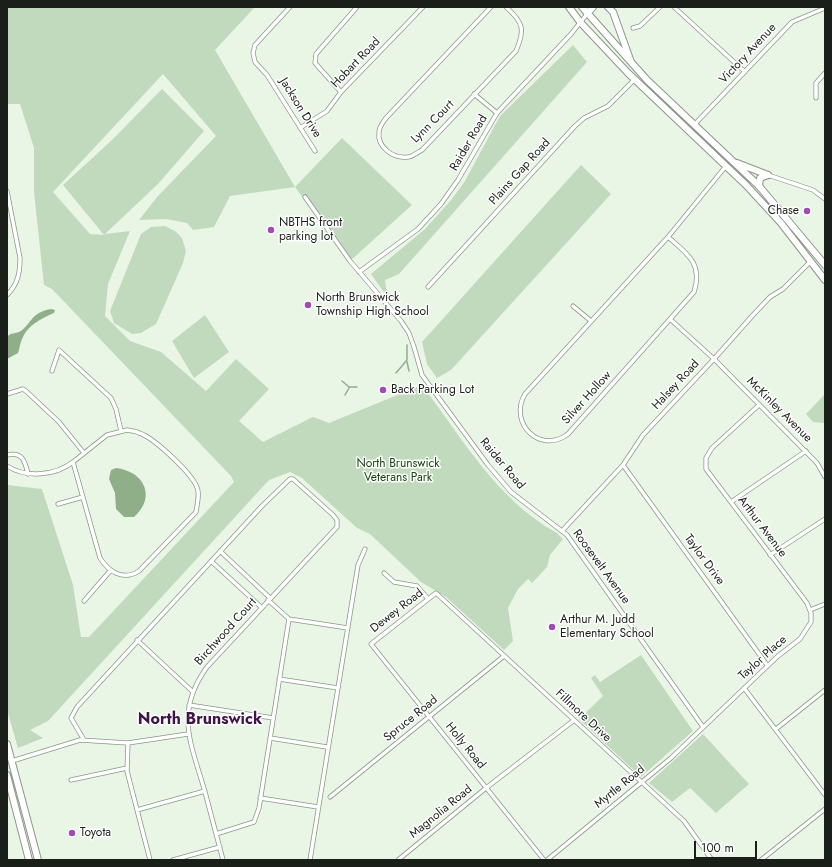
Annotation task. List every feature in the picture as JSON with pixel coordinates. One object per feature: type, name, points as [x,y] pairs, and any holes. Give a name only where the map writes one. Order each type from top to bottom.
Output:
[{"type":"highway","points":[[568,7],[580,23],[660,106],[692,127],[736,163],[759,186],[825,265]]},
{"type":"highway","points":[[582,7],[631,64],[781,223],[825,280]]},
{"type":"highway","points":[[587,14],[593,7]]},
{"type":"highway","points":[[608,7],[613,12],[631,64]]},
{"type":"highway","points":[[736,163],[768,175]]},
{"type":"highway","points":[[759,186],[760,178],[768,175]]},
{"type":"highway","points":[[7,744],[38,860]]},
{"type":"highway","points":[[7,775],[29,860]]},
{"type":"street","name":"Jackson Drive","points":[[290,7],[254,45],[252,52],[255,62],[267,74],[315,151]]},
{"type":"street","points":[[341,92],[315,63],[316,54],[357,7]]},
{"type":"street","name":"Hobart Road","points":[[300,128],[327,111],[341,92],[423,7]]},
{"type":"street","name":"Lynn Court","points":[[491,7],[386,118],[379,130],[378,139],[385,150],[392,155],[409,157],[422,150],[516,51],[523,36],[521,27],[515,14],[506,7]]},
{"type":"street","points":[[633,28],[640,26],[660,7]]},
{"type":"street","points":[[674,7],[745,72]]},
{"type":"street","name":"Victory Avenue","points":[[692,127],[792,22],[825,8]]},
{"type":"street","name":"Raider Road","points":[[359,272],[418,229],[441,204],[458,180],[498,113],[587,14]]},
{"type":"street","points":[[816,98],[816,83],[825,73]]},
{"type":"street","name":"Plains Gap Road","points":[[428,287],[575,126],[584,118],[608,106],[634,80]]},
{"type":"street","points":[[474,94],[498,113]]},
{"type":"street","name":"Silver Hollow","points":[[668,237],[688,254],[694,263],[697,274],[697,282],[694,292],[568,434],[561,440],[549,442],[538,439],[526,429],[520,419],[521,401],[525,394],[668,237],[726,166]]},
{"type":"street","points":[[768,175],[813,190],[825,200]]},
{"type":"street","points":[[7,191],[20,268],[15,286],[7,295]]},
{"type":"street","name":"Raider Road","points":[[305,197],[359,272],[409,333],[426,382],[501,482],[530,507]]},
{"type":"street","name":"Halsey Road","points":[[562,531],[623,466],[643,435],[714,360],[770,297],[783,289],[811,261]]},
{"type":"street","points":[[573,306],[591,322]]},
{"type":"street","name":"McKinley Avenue","points":[[670,319],[714,360],[806,451],[817,463],[825,477]]},
{"type":"street","points":[[52,371],[59,350],[111,398],[116,409],[121,431]]},
{"type":"street","points":[[7,394],[23,389],[27,392],[59,422],[84,453]]},
{"type":"street","name":"Arthur Avenue","points":[[759,405],[712,448],[706,458],[706,469],[810,610]]},
{"type":"street","points":[[7,466],[16,472],[43,474],[73,462],[107,435],[121,431],[141,433],[179,462],[193,478],[198,490],[196,512],[139,571],[133,575],[125,576],[105,566],[98,554],[73,462]]},
{"type":"street","points":[[731,502],[806,451]]},
{"type":"street","points":[[7,455],[14,453],[20,455],[25,462],[28,474]]},
{"type":"street","name":"Taylor Drive","points":[[623,466],[767,665]]},
{"type":"street","name":"Birchwood Court","points":[[220,551],[290,479],[293,478],[333,515],[337,524],[332,532],[207,666],[192,691],[189,705],[188,734],[223,860]]},
{"type":"street","points":[[58,504],[82,497]]},
{"type":"street","name":"Roosevelt Avenue","points":[[530,507],[562,531],[703,727]]},
{"type":"street","points":[[770,555],[825,518]]},
{"type":"street","points":[[310,860],[327,747],[358,565],[365,549]]},
{"type":"street","points":[[84,740],[71,718],[74,709],[220,551],[289,619],[348,628]]},
{"type":"street","points":[[211,561],[261,607]]},
{"type":"street","points":[[84,601],[111,570]]},
{"type":"street","points":[[384,573],[394,582],[417,586],[428,599]]},
{"type":"street","name":"Dewey Road","points":[[371,644],[436,593]]},
{"type":"street","name":"Fillmore Drive","points":[[436,593],[573,721],[684,821],[712,860]]},
{"type":"street","points":[[810,610],[825,604]]},
{"type":"street","name":"Taylor Place","points":[[703,727],[767,665],[806,632],[811,622],[810,610]]},
{"type":"street","points":[[216,834],[254,822],[260,798],[289,619]]},
{"type":"street","points":[[137,640],[192,691]]},
{"type":"street","name":"Holly Road","points":[[371,644],[486,788],[546,860]]},
{"type":"street","name":"Spruce Road","points":[[330,797],[504,656]]},
{"type":"street","points":[[280,679],[338,688]]},
{"type":"street","points":[[744,688],[825,795]]},
{"type":"street","points":[[776,729],[825,690]]},
{"type":"street","points":[[189,705],[273,718]]},
{"type":"street","name":"Magnolia Road","points":[[398,860],[486,788],[573,721]]},
{"type":"street","name":"Myrtle Road","points":[[546,860],[641,783],[703,727]]},
{"type":"street","points":[[12,761],[80,740],[128,743],[188,734]]},
{"type":"street","points":[[270,738],[327,747]]},
{"type":"street","points":[[128,743],[127,768],[150,860]]},
{"type":"street","points":[[71,780],[127,768]]},
{"type":"street","points":[[137,810],[205,792]]},
{"type":"street","points":[[260,798],[318,807]]},
{"type":"street","points":[[763,859],[825,809]]},
{"type":"street","points":[[173,860],[220,847]]},
{"type":"green space","name":"North Brunswick Veterans Park","points":[[7,7],[255,7],[215,50],[295,187],[230,196],[214,227],[193,230],[187,223],[166,219],[139,220],[157,197],[216,136],[163,74],[53,192],[90,234],[104,235],[63,185],[112,140],[162,89],[204,131],[158,184],[105,234],[130,231],[108,284],[105,316],[130,341],[161,352],[206,391],[236,359],[269,389],[239,421],[263,442],[313,417],[329,423],[422,385],[466,446],[498,486],[516,503],[563,539],[550,555],[547,567],[532,583],[528,579],[518,589],[508,608],[513,641],[504,650],[446,597],[421,582],[370,534],[357,528],[302,478],[290,472],[269,480],[48,721],[30,730],[43,738],[18,748],[7,710],[7,485],[42,489],[73,585],[81,637],[89,637],[234,482],[231,476],[52,289],[44,285],[34,192],[34,148],[20,104],[7,104]]},
{"type":"green space","points":[[573,45],[587,62],[399,274],[385,280],[386,288],[393,300],[388,298],[371,274],[425,229],[452,199],[465,181],[500,116]]},
{"type":"green space","points":[[342,138],[412,205],[350,261],[295,187]]},
{"type":"green space","points":[[581,165],[611,194],[451,370],[437,378],[427,364],[422,342]]},
{"type":"green space","points":[[165,226],[175,231],[182,238],[186,251],[183,263],[156,324],[141,333],[132,334],[114,323],[110,311],[141,234],[151,227]]},
{"type":"green space","points":[[205,315],[229,352],[194,378],[172,341]]},
{"type":"green space","points":[[825,394],[825,423],[813,422],[806,414]]},
{"type":"green space","points":[[641,655],[693,731],[641,777],[579,719],[603,696],[591,678],[595,675],[600,682]]},
{"type":"green space","points":[[703,734],[749,784],[716,813],[690,788],[672,802],[649,783]]},
{"type":"shaded area","points":[[51,309],[55,310],[54,313],[32,325],[22,339],[18,353],[7,359],[7,337],[10,334],[19,332],[23,329],[39,313]]},
{"type":"shaded area","points":[[116,468],[126,470],[134,474],[144,486],[146,493],[145,501],[141,509],[134,517],[124,517],[116,509],[115,493],[109,479],[111,470]]},
{"type":"waterway","points":[[396,373],[407,360],[407,345]]},
{"type":"waterway","points":[[407,362],[409,371]]},
{"type":"waterway","points":[[342,381],[349,387],[357,387]]},
{"type":"waterway","points":[[345,395],[349,388]]},
{"type":"place","name":"Chase","points":[[807,211]]},
{"type":"place","name":"NBTHS front parking lot","points":[[271,230]]},
{"type":"place","name":"North Brunswick Township High School","points":[[308,305]]},
{"type":"place","name":"Back Parking Lot","points":[[383,390]]},
{"type":"place","name":"Arthur M. Judd Elementary School","points":[[552,627]]},
{"type":"place","name":"Toyota","points":[[72,833]]},
{"type":"district","name":"North Brunswick","points":[[200,720]]}]
